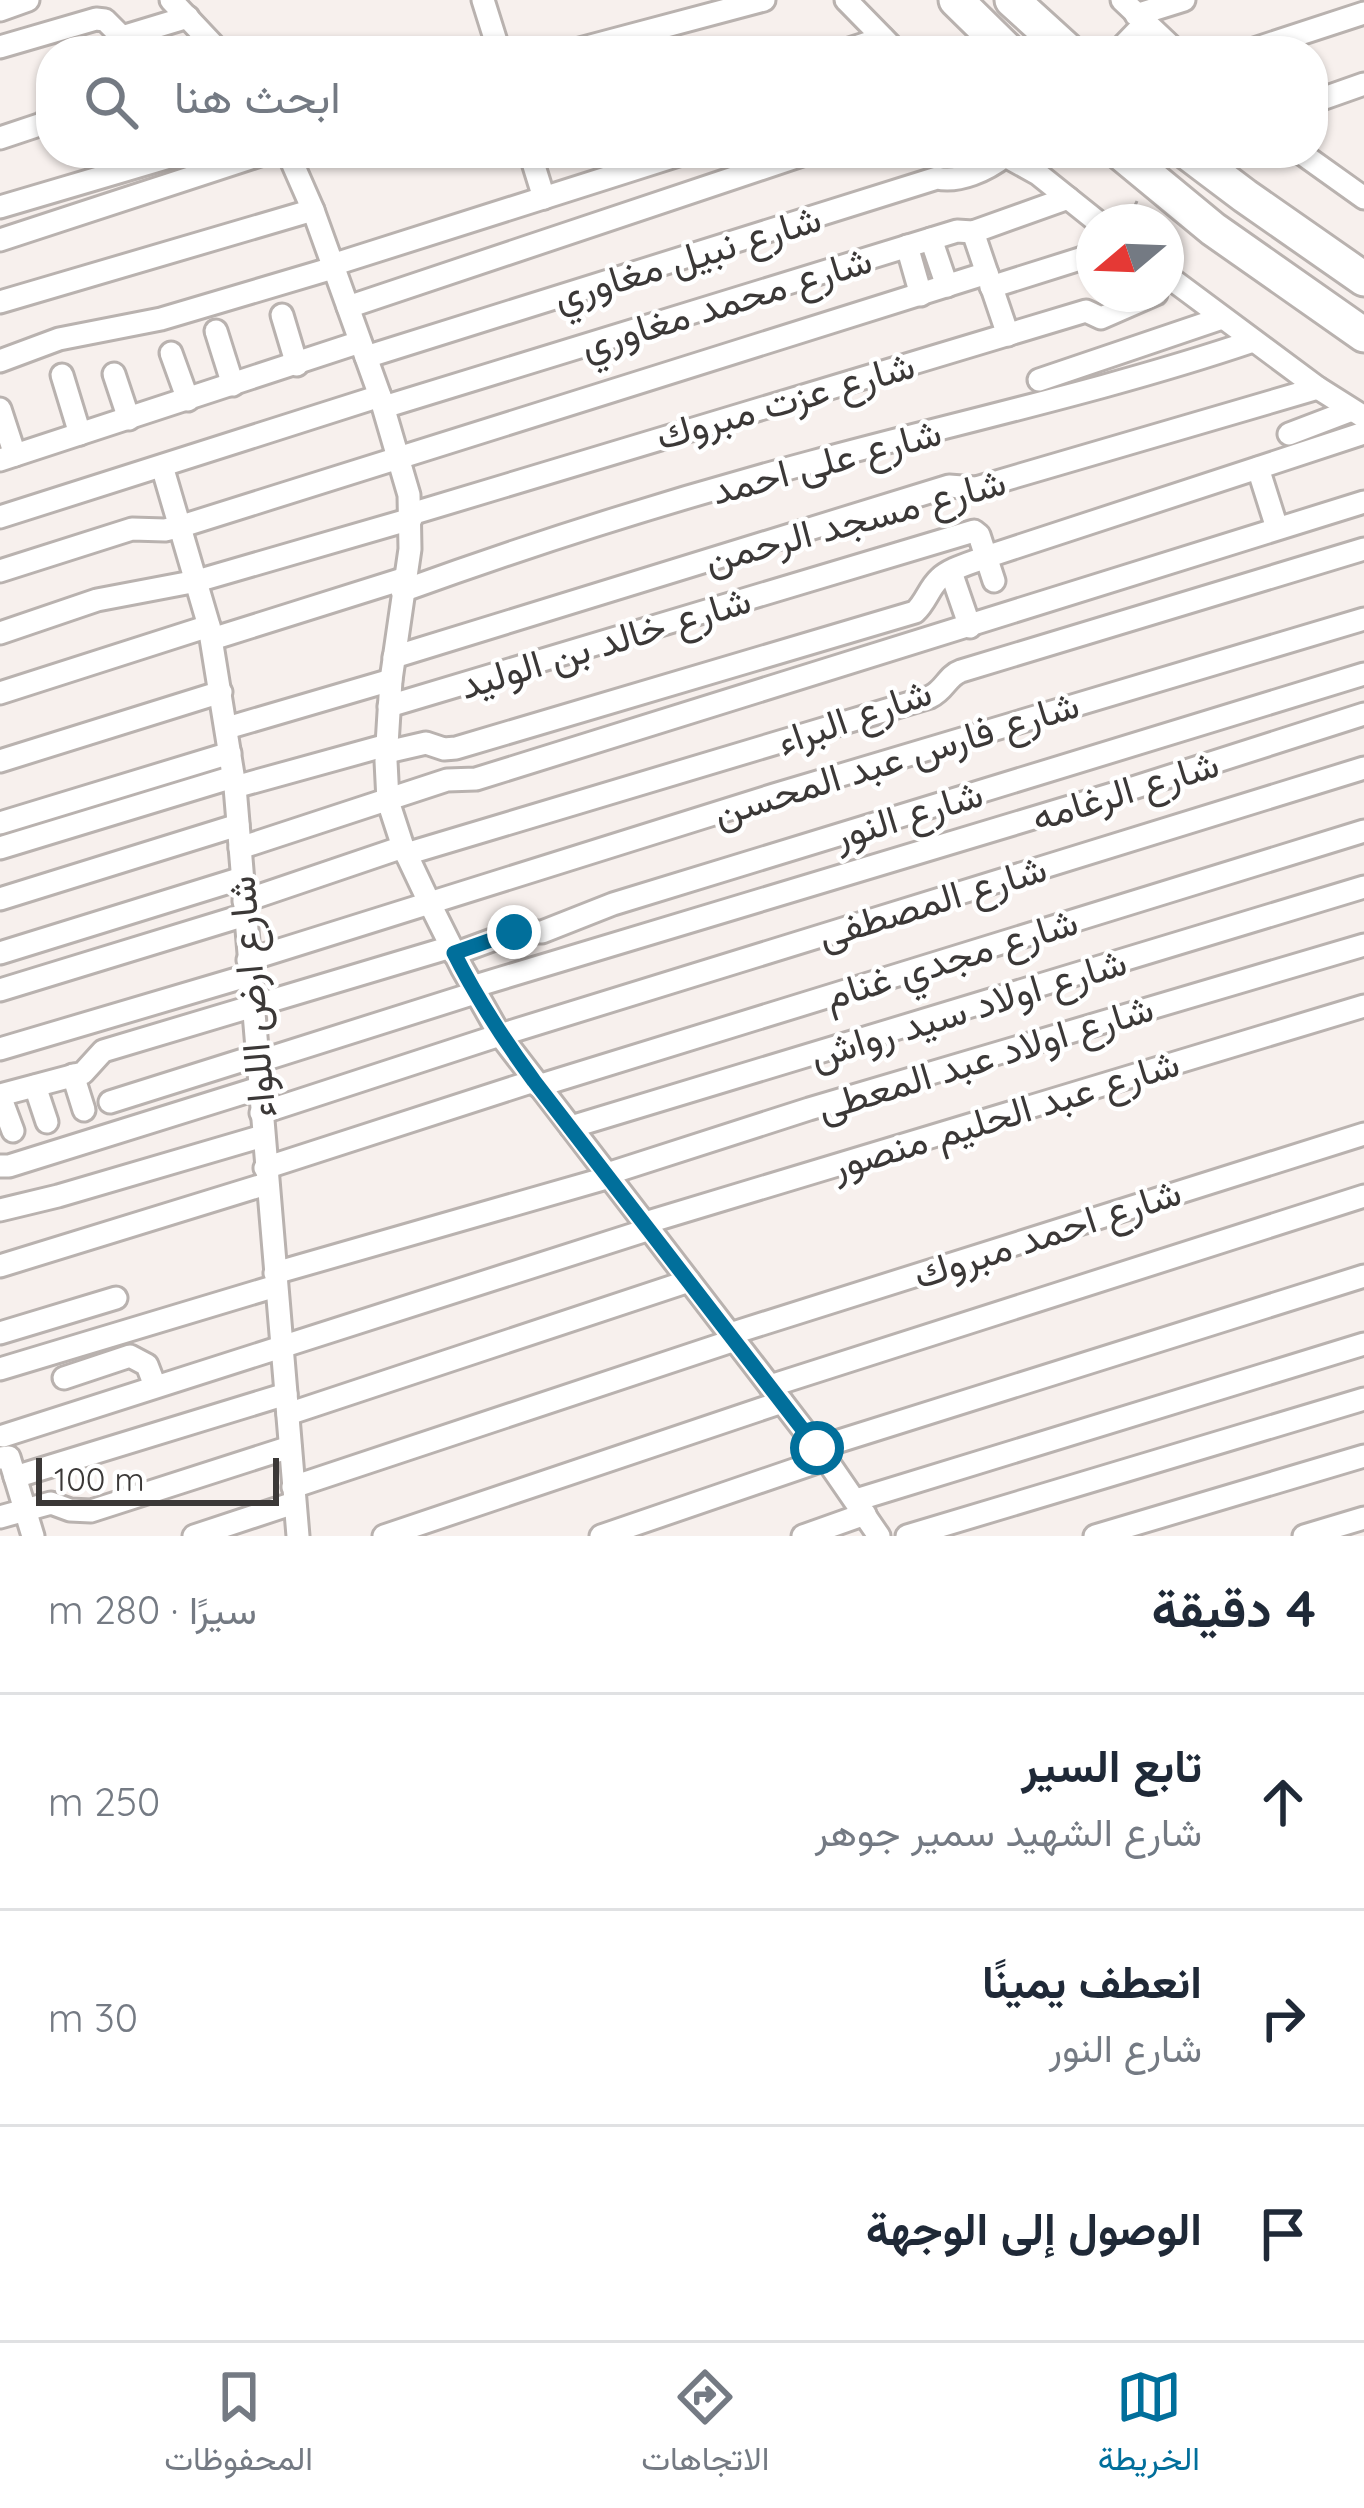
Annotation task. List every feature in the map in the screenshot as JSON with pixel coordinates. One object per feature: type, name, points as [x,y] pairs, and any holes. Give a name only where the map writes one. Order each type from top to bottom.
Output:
[{"type":"highway","points":[[956,0],[993,36]]},
{"type":"highway","points":[[1012,0],[1050,36]]},
{"type":"highway","points":[[1139,168],[1214,230],[1364,334]]},
{"type":"highway","points":[[1208,168],[1364,279]]},
{"type":"street","points":[[0,10],[28,0]]},
{"type":"street","points":[[171,0],[205,36]]},
{"type":"street","points":[[483,0],[494,36]]},
{"type":"street","points":[[628,36],[764,0]]},
{"type":"street","points":[[846,0],[882,36]]},
{"type":"street","points":[[1134,13],[1184,0]]},
{"type":"street","points":[[1134,13],[1159,36]]},
{"type":"street","points":[[1295,36],[1364,14]]},
{"type":"street","points":[[125,36],[188,17]]},
{"type":"street","points":[[38,36],[96,19],[105,20],[121,36]]},
{"type":"street","points":[[0,47],[36,36]]},
{"type":"street","points":[[1328,97],[1364,84]]},
{"type":"street","points":[[0,138],[36,126]]},
{"type":"street","points":[[0,207],[132,168]]},
{"type":"street","points":[[0,240],[220,168]]},
{"type":"street","points":[[295,168],[382,401],[411,517],[387,748],[388,801],[405,851],[500,1035],[776,1394],[878,1536]]},
{"type":"street","points":[[535,168],[544,198]]},
{"type":"street","points":[[0,361],[59,339],[160,319],[333,267],[638,168]]},
{"type":"street","points":[[347,307],[763,168]]},
{"type":"street","name":"شارع نبيل مغاوري","points":[[8,458],[297,364],[363,350],[937,178],[951,180],[987,168]]},
{"type":"street","points":[[1029,168],[1076,204]]},
{"type":"street","points":[[1322,168],[1364,198]]},
{"type":"street","name":"شارع محمد مغاوري","points":[[0,518],[957,231],[973,232],[1068,198]]},
{"type":"street","points":[[0,302],[313,210]]},
{"type":"street","points":[[973,232],[1008,335]]},
{"type":"street","points":[[931,239],[947,286]]},
{"type":"street","points":[[907,246],[921,295]]},
{"type":"street","points":[[0,572],[132,529],[182,526],[947,286],[1076,260]]},
{"type":"street","points":[[1184,292],[1358,414]]},
{"type":"street","name":"شارع عزت مبروك","points":[[0,633],[98,601],[197,580],[411,517],[1086,311],[1097,317],[1110,312]]},
{"type":"street","points":[[282,315],[297,364]]},
{"type":"street","points":[[1097,317],[1110,357]]},
{"type":"street","points":[[1040,380],[1222,318]]},
{"type":"street","points":[[216,331],[233,385]]},
{"type":"street","name":"شارع على احمد","points":[[0,694],[210,632],[404,584],[810,462],[1115,384],[1253,341]]},
{"type":"street","points":[[171,353],[188,400]]},
{"type":"street","points":[[114,374],[129,418]]},
{"type":"street","points":[[62,375],[80,434]]},
{"type":"street","name":"شارع مسجد الرحمن","points":[[227,728],[392,668],[926,493],[953,485],[976,488],[1318,388]]},
{"type":"street","points":[[0,409],[8,458]]},
{"type":"street","points":[[1289,434],[1358,414]]},
{"type":"street","points":[[0,848],[234,782],[387,748],[426,743],[456,748],[915,612],[937,580],[986,557],[1364,433]]},
{"type":"street","name":"شارع ارض اللواء","points":[[162,466],[210,632],[234,782],[298,1536]]},
{"type":"street","points":[[1258,468],[1277,528]]},
{"type":"street","points":[[0,899],[388,801],[448,780],[476,779],[1364,502]]},
{"type":"street","name":"شارع خالد بن الوليد","points":[[389,706],[974,531],[986,557]]},
{"type":"street","name":"شارع البراء","points":[[244,898],[931,697],[961,671],[1364,549]]},
{"type":"street","points":[[986,557],[994,581]]},
{"type":"street","points":[[951,572],[970,627]]},
{"type":"street","name":"شارع فارس عبد المحسن","points":[[0,1049],[430,904],[796,788],[1364,619]]},
{"type":"street","name":"شارع النور","points":[[0,1096],[88,1069],[103,1051],[504,934],[542,932],[614,904],[1364,674]]},
{"type":"street","points":[[0,761],[221,692]]},
{"type":"street","name":"شارع الرغامه","points":[[110,1102],[1136,788],[1364,713]]},
{"type":"street","points":[[0,823],[230,753]]},
{"type":"street","name":"شارع المصطفى","points":[[0,1210],[58,1196],[500,1035],[1364,768]]},
{"type":"street","name":"شارع مجدي غنام","points":[[0,1266],[536,1083],[1364,831]]},
{"type":"street","name":"شارع اولاد سيد رواش","points":[[571,1127],[1364,886]]},
{"type":"street","points":[[0,953],[244,898]]},
{"type":"street","points":[[0,990],[244,898]]},
{"type":"street","name":"شارع اولاد عبد المعطى","points":[[0,1370],[809,1109],[1364,945]]},
{"type":"street","name":"شارع عبد الحليم منصور","points":[[5,1451],[155,1386],[647,1226],[1364,1006]]},
{"type":"street","points":[[73,1075],[84,1110]]},
{"type":"street","points":[[35,1086],[47,1122]]},
{"type":"street","points":[[0,1166],[259,1088]]},
{"type":"street","points":[[0,1096],[14,1131]]},
{"type":"street","name":"شارع احمد مبروك","points":[[194,1536],[293,1495],[732,1337],[1364,1134]]},
{"type":"street","points":[[384,1536],[776,1394],[1364,1196]]},
{"type":"street","points":[[601,1536],[821,1454],[1364,1276]]},
{"type":"street","points":[[33,1536],[5,1451],[287,1404],[689,1281]]},
{"type":"street","points":[[0,1333],[116,1298]]},
{"type":"street","points":[[803,1536],[860,1507],[1364,1344]]},
{"type":"street","points":[[64,1378],[130,1356],[147,1365],[155,1386]]},
{"type":"street","points":[[907,1536],[1364,1400]]},
{"type":"street","points":[[0,1517],[51,1503],[91,1511],[290,1447]]},
{"type":"street","points":[[1095,1536],[1364,1456]]},
{"type":"street","points":[[1304,1536],[1364,1518]]},
{"type":"route","points":[[514,932],[454,953],[475,993],[534,1081],[817,1448]]}]
